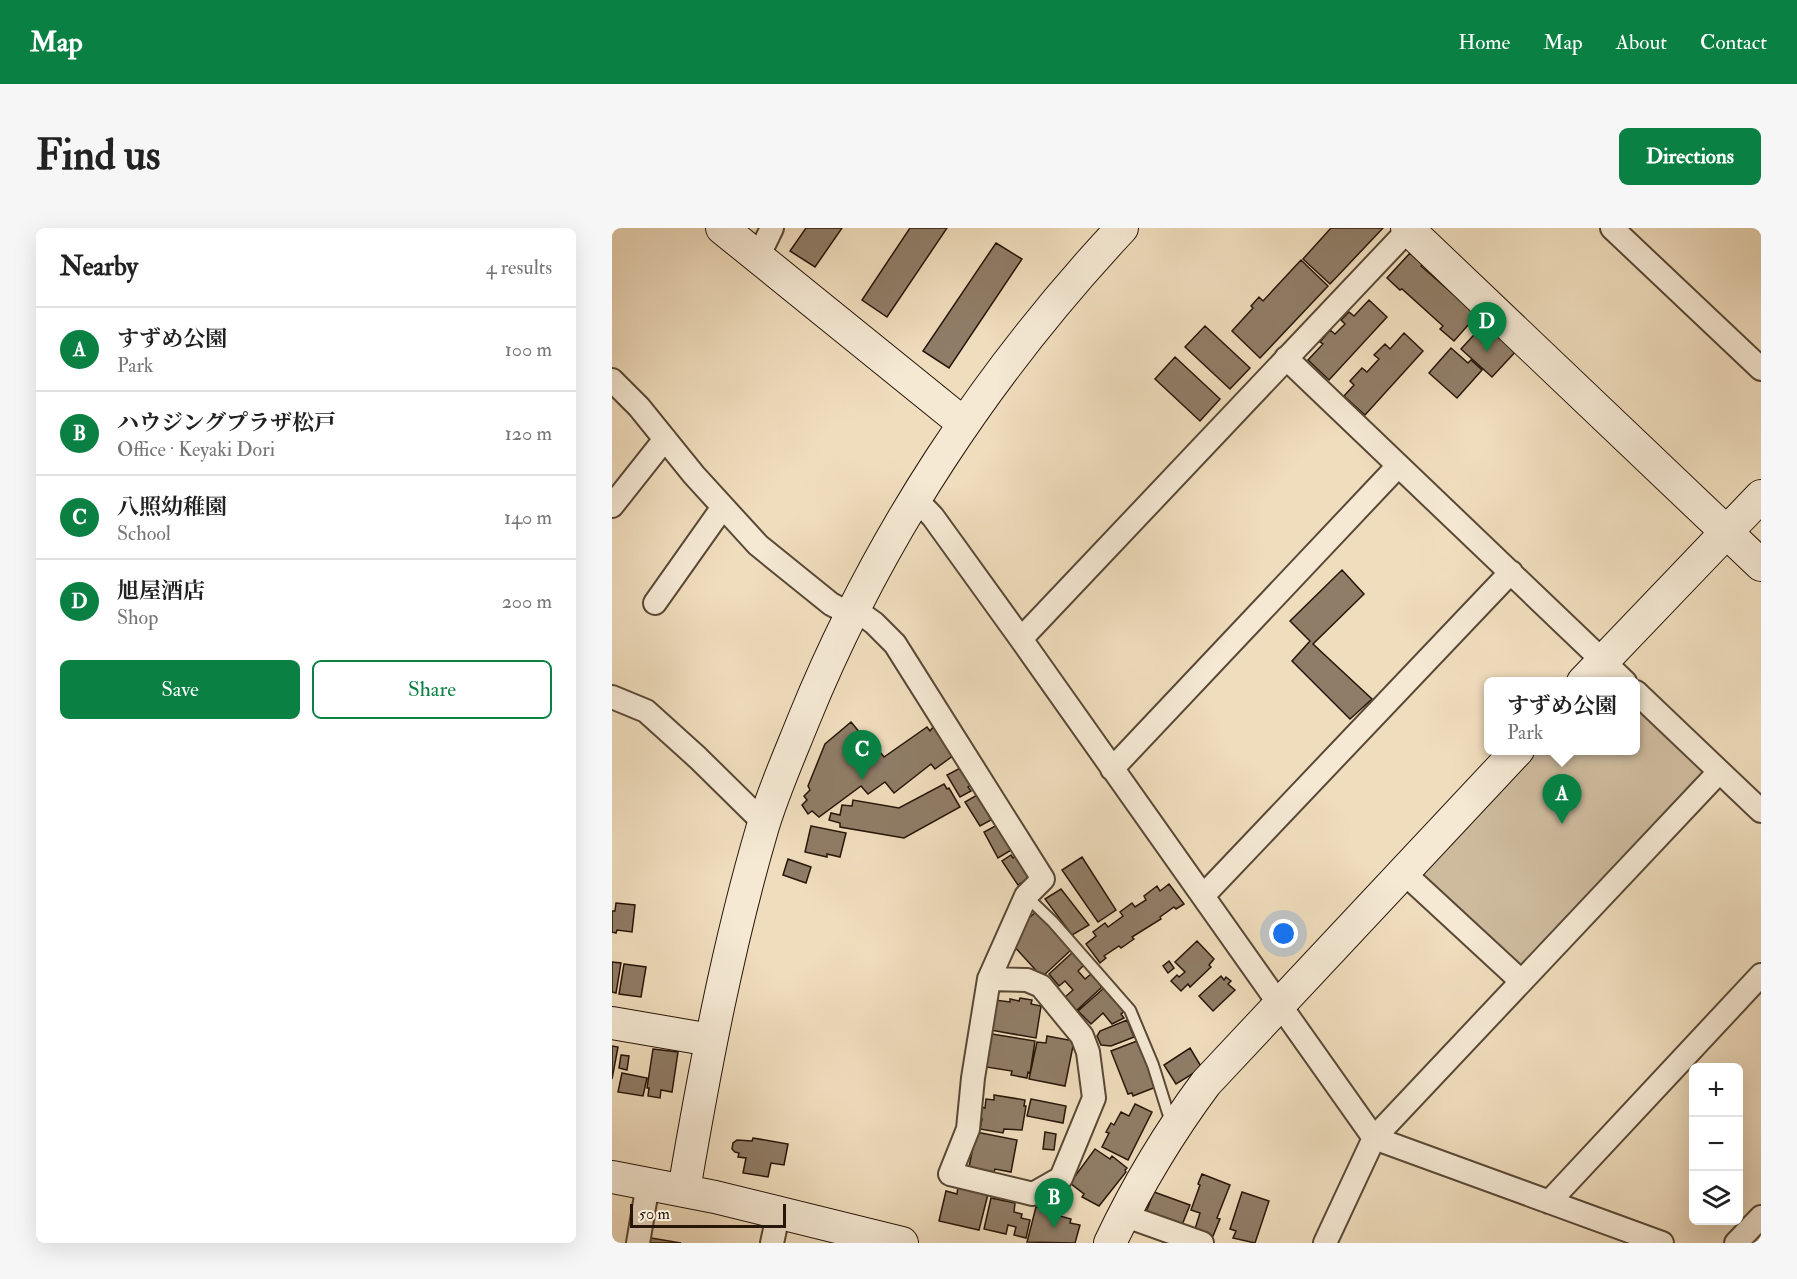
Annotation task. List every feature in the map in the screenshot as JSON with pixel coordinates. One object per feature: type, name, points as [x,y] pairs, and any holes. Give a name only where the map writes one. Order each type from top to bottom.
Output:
[{"type":"street","points":[[722,228],[963,423]]},
{"type":"street","points":[[758,257],[772,228]]},
{"type":"street","points":[[684,1190],[711,1040],[764,824],[820,679],[851,611],[915,498],[963,423],[1035,328],[1122,228]]},
{"type":"street","points":[[1021,639],[1409,228],[1761,566]]},
{"type":"street","points":[[1612,228],[1761,369]]},
{"type":"street","points":[[1287,358],[1511,572],[1604,675],[1727,532],[1761,496]]},
{"type":"street","points":[[612,380],[639,407],[758,545],[831,604],[874,622],[895,644],[1043,879],[1026,896],[989,979],[973,1078],[968,1129],[950,1174],[1033,1194],[1061,1178],[1094,1098],[1088,1052],[1082,1036],[1041,986],[1027,980],[989,979]]},
{"type":"street","points":[[612,506],[665,439]]},
{"type":"street","points":[[1112,769],[1398,466]]},
{"type":"street","points":[[915,498],[933,517],[1021,639],[1374,1138],[1662,1243]]},
{"type":"street","points":[[655,603],[723,507]]},
{"type":"street","points":[[1203,896],[1511,572]]},
{"type":"street","points":[[612,697],[646,711],[698,758],[764,824]]},
{"type":"street","points":[[1640,697],[1761,811]]},
{"type":"street","points":[[1110,1243],[1123,1215],[1177,1122],[1206,1083],[1513,755]]},
{"type":"street","points":[[1325,1243],[1374,1138],[1719,772]]},
{"type":"street","points":[[1403,872],[1521,981]]},
{"type":"street","points":[[1549,1202],[1761,975]]},
{"type":"street","points":[[612,1023],[711,1040]]},
{"type":"street","points":[[612,1177],[684,1190],[779,1212],[883,1241]]},
{"type":"street","points":[[638,1243],[648,1184]]},
{"type":"street","points":[[772,1243],[779,1212]]},
{"type":"street","points":[[1123,1215],[1202,1243]]},
{"type":"street","points":[[1736,1243],[1761,1216]]},
{"type":"lane","points":[[1026,896],[1053,922],[1130,1010],[1153,1065],[1168,1113],[1177,1122]]},
{"type":"shaded area","points":[[1640,708],[1702,767],[1702,778],[1525,965],[1515,967],[1420,876],[1422,870],[1530,755],[1640,755]]},
{"type":"building","points":[[806,228],[842,228],[815,267],[790,251]]},
{"type":"building","points":[[910,228],[947,228],[887,317],[862,300]]},
{"type":"building","points":[[1331,228],[1383,228],[1330,284],[1303,259]]},
{"type":"building","points":[[996,243],[1022,259],[949,368],[923,351]]},
{"type":"building","points":[[1410,253],[1423,264],[1421,266],[1477,315],[1454,341],[1440,329],[1443,326],[1387,278]]},
{"type":"building","points":[[1301,260],[1328,286],[1260,358],[1232,331],[1253,308],[1251,306],[1259,297],[1263,301]]},
{"type":"building","points":[[1369,300],[1387,317],[1329,380],[1308,360],[1323,344],[1320,342],[1330,330],[1335,334],[1345,324],[1341,320],[1349,312],[1354,316]]},
{"type":"building","points":[[1489,324],[1517,350],[1492,377],[1461,349],[1483,325],[1486,328]]},
{"type":"building","points":[[1205,326],[1250,368],[1230,389],[1185,347]]},
{"type":"building","points":[[1404,333],[1423,351],[1365,415],[1344,396],[1354,385],[1350,381],[1362,368],[1367,372],[1379,359],[1374,355],[1385,344],[1390,349]]},
{"type":"building","points":[[1451,348],[1468,363],[1471,360],[1482,370],[1457,398],[1429,373]]},
{"type":"building","points":[[1175,357],[1220,399],[1200,421],[1155,379]]},
{"type":"building","points":[[1342,570],[1364,594],[1313,644],[1372,699],[1350,719],[1292,661],[1310,641],[1290,621]]},
{"type":"building","points":[[851,722],[866,740],[869,738],[884,757],[927,727],[930,731],[933,727],[954,755],[935,769],[931,764],[894,793],[885,782],[868,794],[861,786],[819,817],[812,811],[808,814],[802,805],[807,800],[804,796],[810,790],[808,786],[825,744]]},
{"type":"building","points":[[964,766],[974,783],[968,787],[971,791],[960,797],[947,775]]},
{"type":"building","points":[[944,784],[947,789],[949,788],[960,807],[904,838],[840,827],[840,823],[829,820],[831,813],[840,815],[842,805],[852,806],[853,800],[899,808]]},
{"type":"building","points":[[982,794],[993,814],[989,816],[991,820],[980,826],[965,802]]},
{"type":"building","points":[[1001,823],[1013,849],[998,858],[984,832]]},
{"type":"building","points":[[811,826],[846,833],[840,857],[827,854],[827,857],[805,852]]},
{"type":"building","points":[[1020,854],[1033,875],[1018,885],[1002,861],[1011,855],[1013,858]]},
{"type":"building","points":[[1082,857],[1116,910],[1098,922],[1062,870]]},
{"type":"building","points":[[788,859],[811,867],[806,883],[783,875]]},
{"type":"building","points":[[1169,884],[1184,904],[1176,909],[1174,907],[1160,917],[1161,919],[1132,937],[1134,939],[1104,956],[1106,958],[1100,963],[1086,944],[1096,936],[1093,932],[1105,923],[1108,927],[1123,916],[1120,912],[1132,903],[1135,907],[1146,900],[1144,896],[1157,886],[1160,891]]},
{"type":"building","points":[[1061,889],[1089,925],[1072,935],[1045,899]]},
{"type":"building","points":[[616,903],[635,905],[632,932],[617,930],[616,933],[612,932],[612,911],[615,911]]},
{"type":"building","points":[[1037,911],[1072,949],[1042,977],[1011,943],[1023,932],[1019,927]]},
{"type":"building","points":[[1197,941],[1214,959],[1209,965],[1211,967],[1190,987],[1188,984],[1181,991],[1171,981],[1177,975],[1179,977],[1185,972],[1175,962]]},
{"type":"building","points":[[1073,952],[1084,965],[1078,971],[1085,979],[1091,974],[1102,987],[1076,1011],[1064,998],[1073,990],[1065,981],[1059,986],[1049,974]]},
{"type":"building","points":[[1169,961],[1174,968],[1168,973],[1163,966]]},
{"type":"building","points":[[612,962],[621,963],[616,993],[612,992]]},
{"type":"building","points":[[624,964],[646,967],[641,997],[619,994]]},
{"type":"building","points":[[1221,976],[1224,980],[1226,977],[1231,981],[1228,984],[1235,990],[1213,1011],[1199,996]]},
{"type":"building","points":[[1104,988],[1125,1011],[1121,1014],[1124,1018],[1112,1024],[1103,1013],[1091,1024],[1078,1011]]},
{"type":"building","points":[[1020,998],[1032,1000],[1031,1004],[1041,1006],[1036,1038],[990,1030],[995,1000],[1010,1002],[1010,999],[1019,1001]]},
{"type":"building","points":[[1127,1020],[1134,1037],[1111,1046],[1101,1045],[1097,1036],[1100,1031]]},
{"type":"building","points":[[992,1034],[1035,1041],[1030,1073],[1028,1072],[1027,1078],[1011,1075],[1012,1071],[986,1067]]},
{"type":"building","points":[[1047,1036],[1074,1041],[1065,1086],[1029,1079],[1037,1042],[1046,1043]]},
{"type":"building","points":[[1137,1041],[1156,1087],[1133,1096],[1132,1093],[1128,1094],[1111,1051]]},
{"type":"building","points":[[612,1046],[618,1047],[612,1079]]},
{"type":"building","points":[[1190,1048],[1202,1068],[1176,1084],[1164,1065]]},
{"type":"building","points":[[653,1049],[678,1052],[672,1092],[661,1090],[660,1098],[648,1096],[649,1088],[647,1088]]},
{"type":"building","points":[[621,1055],[629,1056],[627,1070],[619,1068]]},
{"type":"building","points":[[622,1073],[647,1078],[643,1096],[618,1092]]},
{"type":"building","points":[[994,1095],[1025,1100],[1022,1130],[1004,1129],[1003,1133],[980,1129],[981,1107],[985,1108],[986,1099],[994,1100]]},
{"type":"building","points":[[1031,1099],[1066,1106],[1063,1123],[1027,1116]]},
{"type":"building","points":[[1135,1104],[1152,1112],[1128,1160],[1102,1147],[1111,1123],[1114,1125],[1121,1112],[1129,1116]]},
{"type":"building","points":[[976,1132],[1017,1140],[1011,1172],[995,1169],[994,1172],[969,1167]]},
{"type":"building","points":[[1045,1132],[1056,1134],[1054,1150],[1043,1149]]},
{"type":"building","points":[[753,1138],[788,1144],[784,1165],[771,1163],[768,1177],[743,1173],[746,1158],[738,1157],[739,1153],[732,1149],[733,1143],[737,1140],[752,1141]]},
{"type":"building","points":[[1095,1149],[1110,1159],[1112,1156],[1127,1168],[1099,1206],[1082,1197],[1084,1194],[1070,1183]]},
{"type":"building","points":[[1202,1174],[1230,1185],[1217,1218],[1220,1219],[1213,1236],[1195,1229],[1200,1213],[1191,1210]]},
{"type":"building","points":[[958,1187],[988,1194],[979,1230],[939,1221],[946,1191],[957,1194]]},
{"type":"building","points":[[1154,1192],[1190,1205],[1182,1225],[1146,1212]]},
{"type":"building","points":[[1242,1192],[1269,1201],[1255,1243],[1233,1238],[1236,1231],[1230,1229]]},
{"type":"building","points":[[991,1198],[1015,1203],[1014,1212],[1022,1214],[1021,1218],[1030,1220],[1026,1238],[1014,1235],[1016,1227],[1008,1225],[1006,1234],[984,1229]]},
{"type":"building","points":[[1036,1207],[1061,1213],[1060,1216],[1071,1219],[1070,1223],[1080,1225],[1075,1243],[1027,1242]]},
{"type":"building","points":[[651,1238],[681,1243],[650,1243]]},
{"type":"place","name":"旭屋酒店","points":[[1487,352]]},
{"type":"place","name":"八照幼稚園","points":[[862,780]]},
{"type":"place","name":"すずめ公園","points":[[1562,824]]},
{"type":"place","name":"ハウジングプラザ松戸","points":[[1054,1228]]}]
